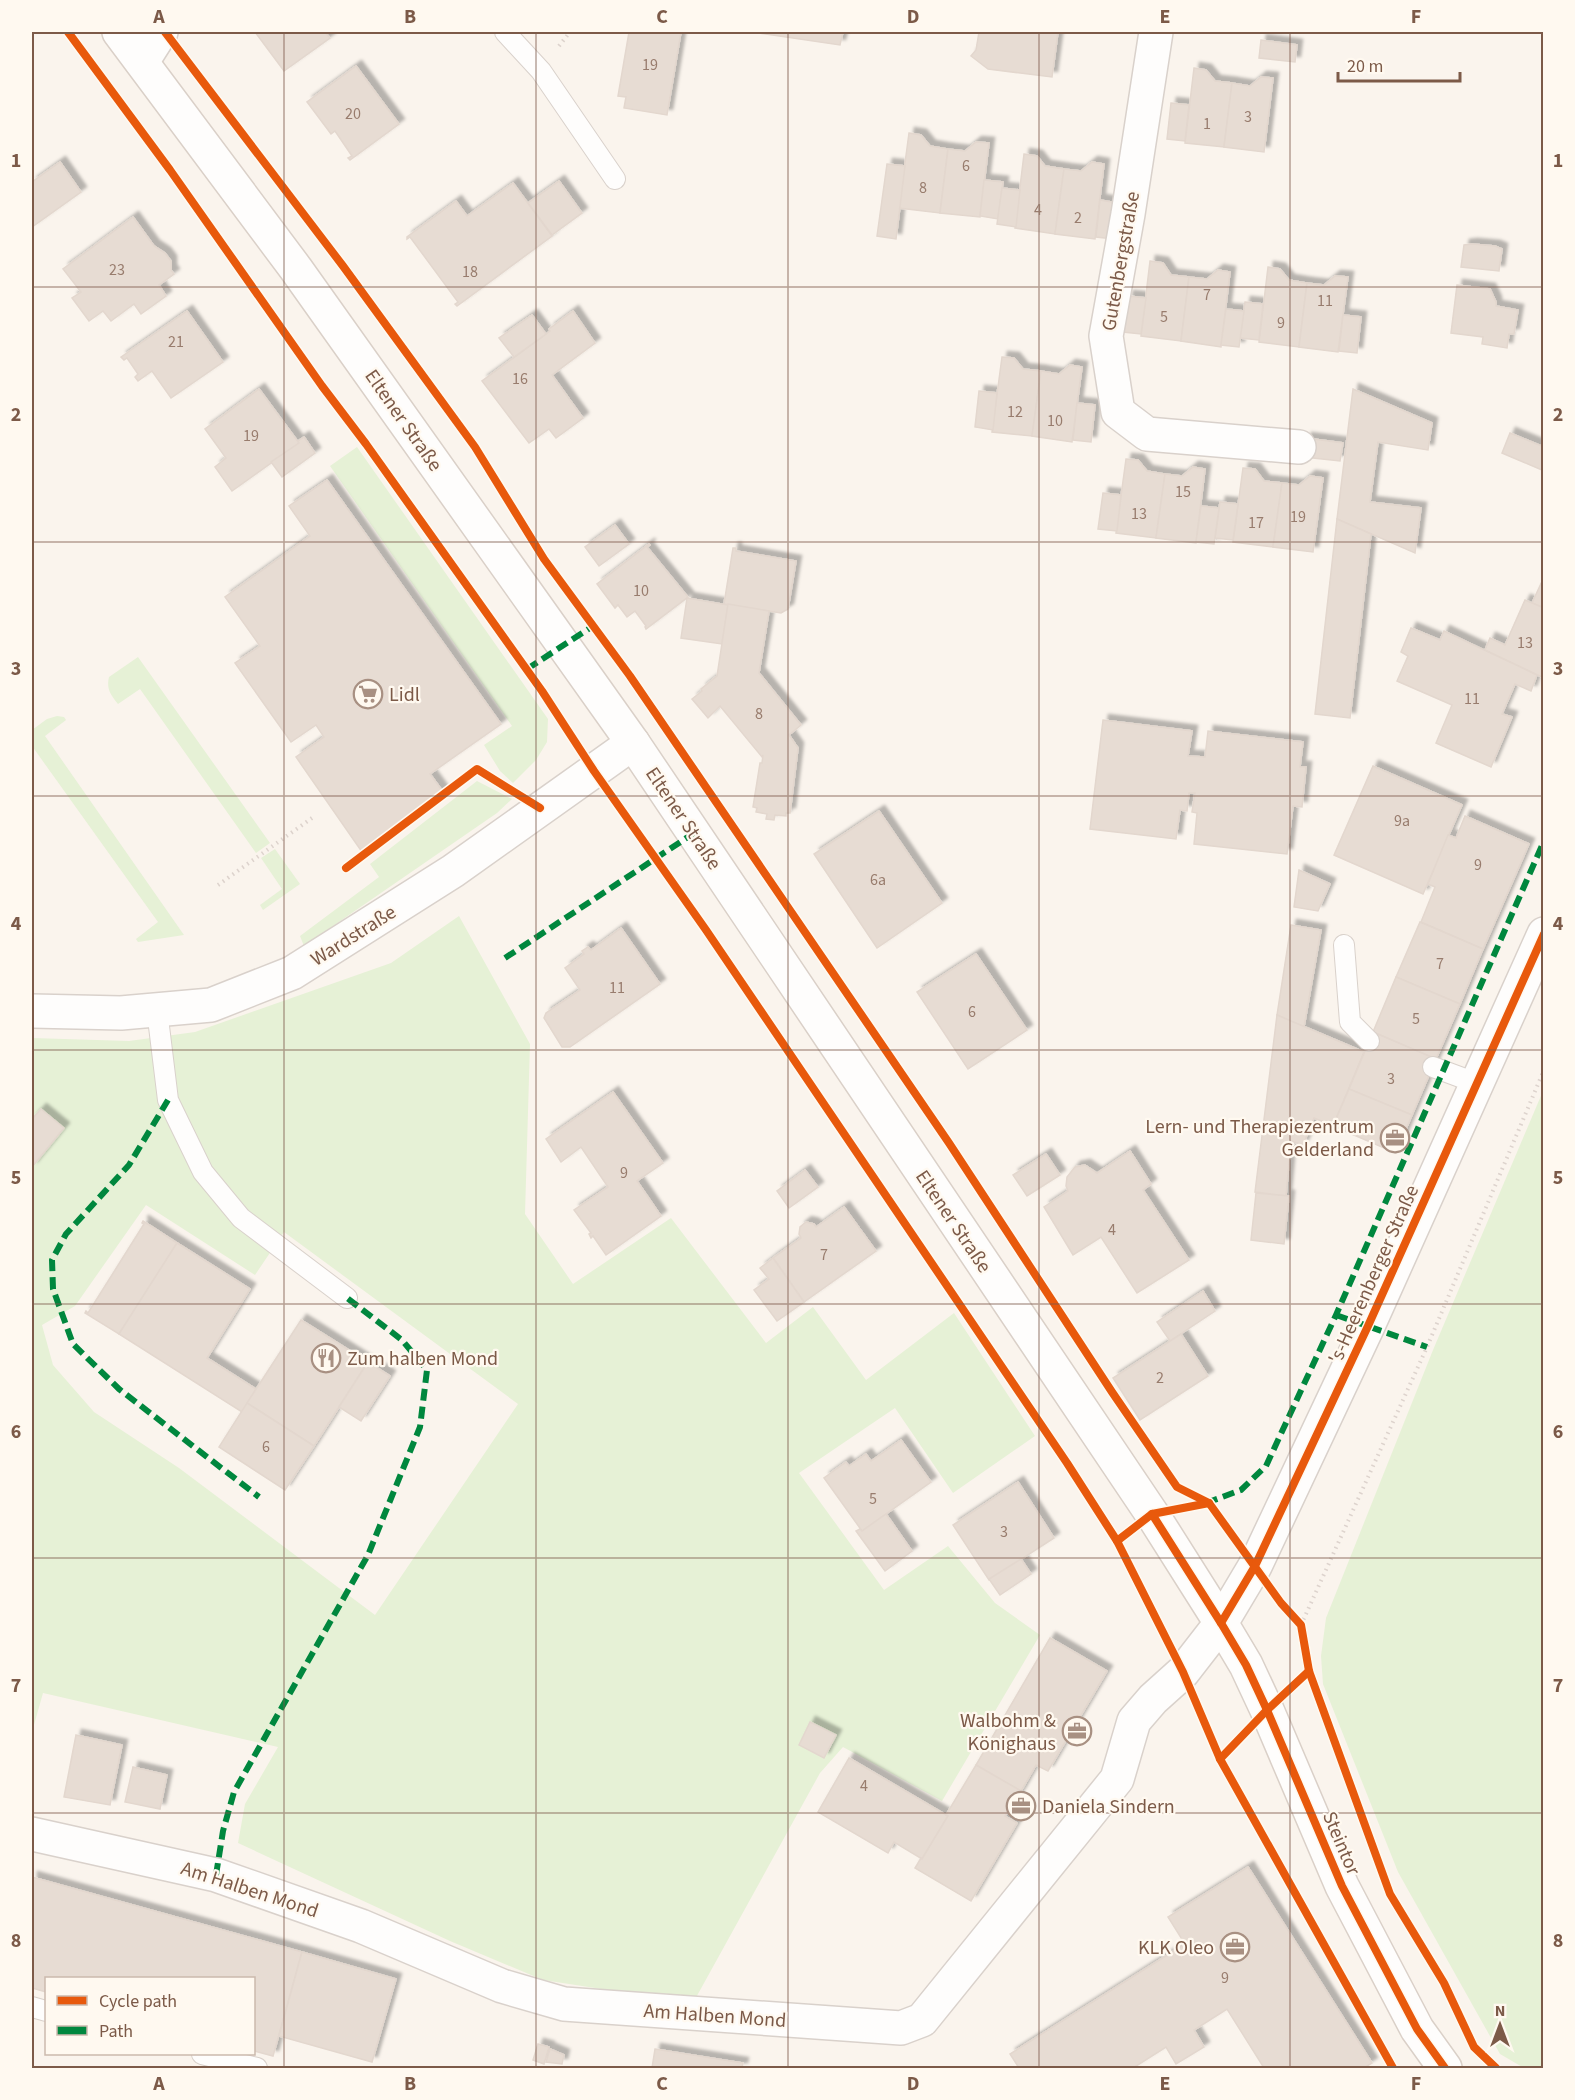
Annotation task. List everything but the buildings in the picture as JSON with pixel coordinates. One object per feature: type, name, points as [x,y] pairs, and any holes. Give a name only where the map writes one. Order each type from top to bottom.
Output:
[{"type":"street","name":"Eltener Straße","points":[[118,32],[296,269],[633,743],[1145,1504],[1221,1623]]},
{"type":"street","points":[[142,62],[161,32]]},
{"type":"street","name":"Gutenbergstraße","points":[[1156,32],[1128,214],[1106,336],[1118,412],[1147,434],[1299,447]]},
{"type":"street","name":"Wardstraße","points":[[32,1011],[122,1013],[211,1005],[292,973],[453,871],[633,743]]},
{"type":"street","name":"'s-Heerenberger Straße","points":[[1221,1623],[1255,1566],[1364,1337],[1544,934]]},
{"type":"street","name":"Am Halben Mond","points":[[32,1834],[216,1875],[361,1926],[502,1986],[564,2004],[901,2028],[922,2020],[1117,1779],[1134,1721],[1153,1699],[1183,1672],[1221,1623]]},
{"type":"street","name":"Steintor","points":[[1221,1623],[1267,1710],[1342,1886],[1417,2029],[1445,2068]]},
{"type":"lane","points":[[505,32],[541,71],[615,179]]},
{"type":"lane","points":[[1344,945],[1350,1022],[1369,1041]]},
{"type":"lane","points":[[157,1010],[168,1100],[203,1172],[241,1218],[347,1298]]},
{"type":"lane","points":[[1433,1067],[1476,1083]]},
{"type":"lane","points":[[206,2055],[257,2068]]},
{"type":"path","points":[[218,885],[312,818]]},
{"type":"path","points":[[1301,1624],[1427,1347],[1544,1070]]},
{"type":"green space","points":[[357,447],[548,719],[547,742],[536,760],[513,783],[500,771],[484,745],[512,726],[330,466]]},
{"type":"green space","points":[[138,657],[270,843],[256,853],[140,689],[118,704],[111,695],[108,685],[109,677]]},
{"type":"green space","points":[[57,716],[64,717],[66,720],[45,736],[184,935],[138,942],[136,939],[158,922],[32,746],[32,730],[47,719]]},
{"type":"green space","points":[[477,781],[512,799],[497,813],[304,946],[300,936],[379,877],[370,864]]},
{"type":"green space","points":[[275,849],[300,884],[263,910],[260,905],[282,889],[261,858]]},
{"type":"green space","points":[[459,916],[530,1044],[525,1214],[573,1284],[671,1218],[766,1343],[813,1307],[866,1380],[954,1313],[1035,1436],[953,1493],[895,1408],[799,1473],[884,1590],[948,1546],[995,1603],[1040,1635],[942,1801],[843,1747],[820,1773],[693,2003],[543,1980],[450,1941],[238,1843],[245,1804],[278,1747],[43,1693],[32,1732],[32,1038],[129,1041],[195,1032],[391,963]],"holes":[[[146,1205],[255,1275],[284,1232],[518,1404],[375,1615],[179,1468],[94,1412],[53,1365],[42,1325],[75,1306]]]},
{"type":"green space","points":[[1543,1091],[1544,2068],[1524,2068],[1500,2054],[1398,1872],[1323,1684],[1321,1656],[1326,1618],[1433,1350]]},
{"type":"marked path","points":[[527,669],[593,626]]},
{"type":"marked path","points":[[505,958],[694,833]]},
{"type":"marked path","points":[[1206,1503],[1241,1490],[1266,1466],[1336,1315],[1544,841]]},
{"type":"marked path","points":[[168,1100],[129,1165],[66,1234],[52,1260],[53,1289],[73,1344],[119,1389],[259,1497]]},
{"type":"marked path","points":[[216,1875],[223,1831],[234,1792],[368,1555],[420,1427],[427,1370],[402,1340],[347,1298]]},
{"type":"marked path","points":[[1336,1315],[1427,1347]]},
{"type":"cycle path","points":[[68,32],[170,170],[322,386],[542,691],[594,771],[706,930],[1067,1463],[1117,1541],[1183,1672],[1220,1759],[1393,2068]]},
{"type":"cycle path","points":[[165,32],[343,266],[475,447],[544,559],[630,676],[949,1143],[1177,1487],[1209,1503],[1281,1603],[1301,1625],[1309,1671],[1390,1894],[1444,1983],[1474,2047],[1496,2068]]},
{"type":"cycle path","points":[[346,868],[477,769],[540,808]]},
{"type":"cycle path","points":[[1221,1623],[1255,1566],[1368,1326],[1544,934]]},
{"type":"cycle path","points":[[1117,1541],[1152,1514],[1209,1503]]},
{"type":"cycle path","points":[[1152,1514],[1246,1665],[1342,1886],[1417,2029],[1445,2068]]},
{"type":"cycle path","points":[[1220,1759],[1309,1671]]},
{"type":"place","name":"Lidl","points":[[368,694]]},
{"type":"place","name":"Lern- und Therapiezentrum Gelderland","points":[[1395,1138]]},
{"type":"place","name":"Zum halben Mond","points":[[326,1358]]},
{"type":"place","name":"Walbohm & Könighaus","points":[[1077,1731]]},
{"type":"place","name":"Daniela Sindern","points":[[1021,1806]]},
{"type":"place","name":"KLK Oleo","points":[[1235,1947]]}]
